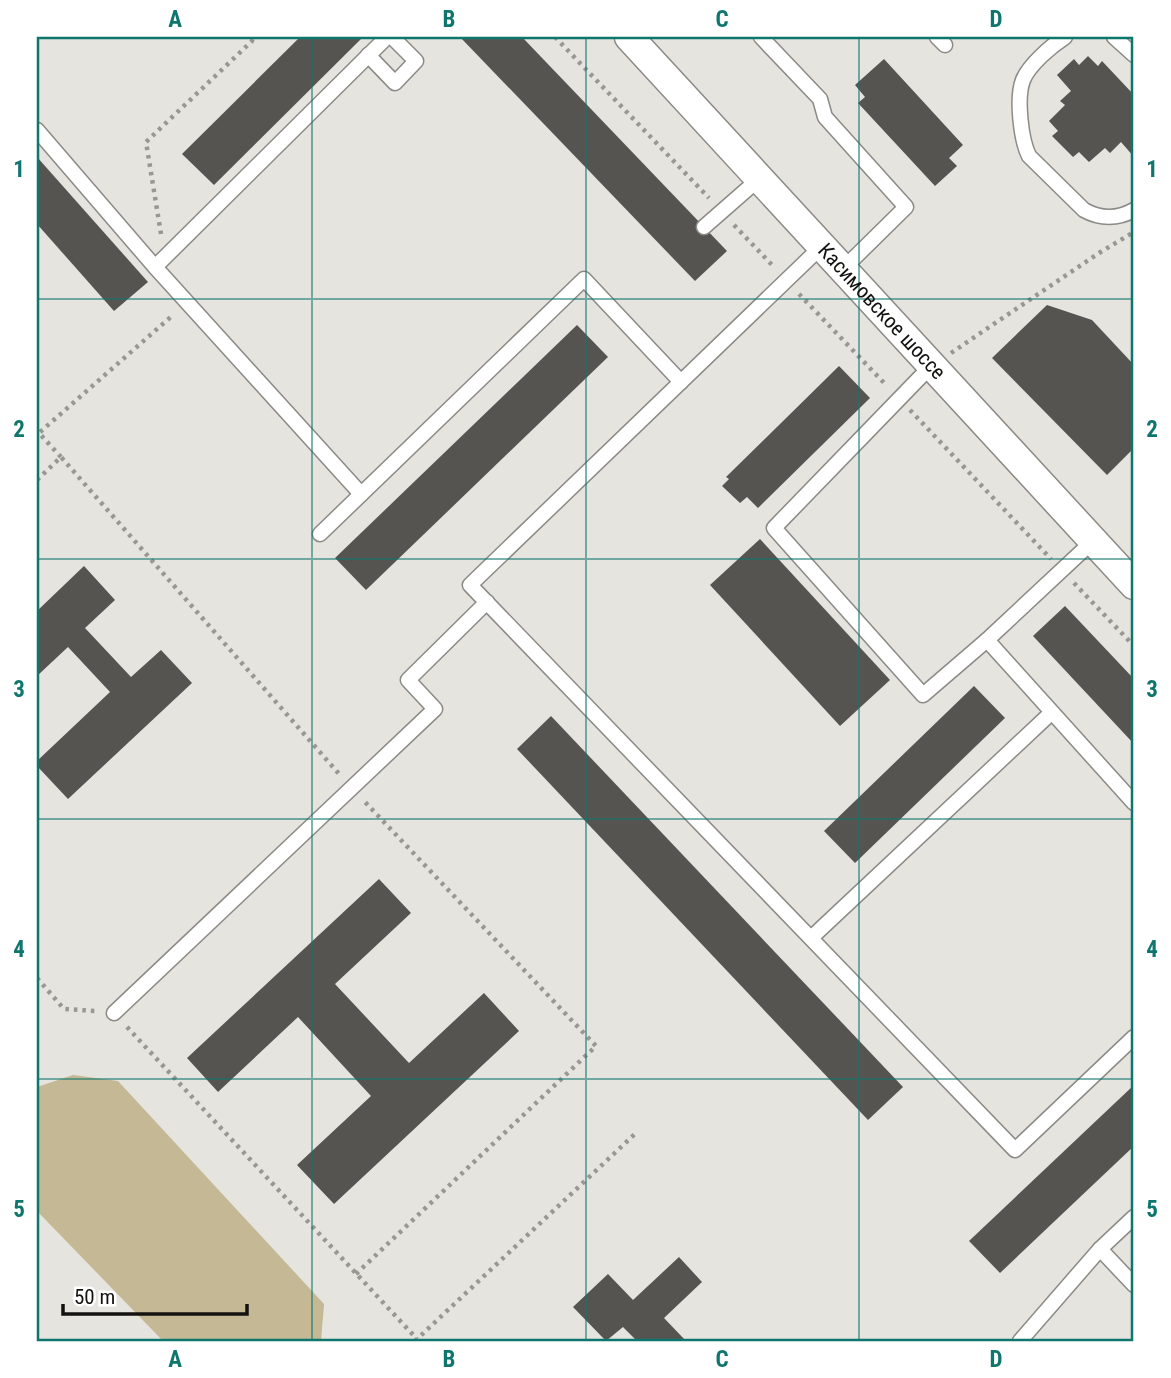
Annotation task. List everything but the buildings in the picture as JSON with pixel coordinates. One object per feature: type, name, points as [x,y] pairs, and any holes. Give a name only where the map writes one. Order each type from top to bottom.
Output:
[{"type":"street","name":"Касимовское шоссе","points":[[629,37],[1134,585]]},
{"type":"lane","points":[[160,262],[368,55],[389,37],[416,61],[395,83],[368,55]]},
{"type":"lane","points":[[761,37],[820,99],[825,117],[906,207],[842,269]]},
{"type":"lane","points":[[1065,37],[1029,70],[1023,80],[1020,92],[1024,146],[1056,183],[1094,216],[1105,218],[1134,210]]},
{"type":"lane","points":[[1114,37],[1134,55]]},
{"type":"lane","points":[[37,130],[160,262],[187,302],[361,494]]},
{"type":"lane","points":[[704,227],[760,178]]},
{"type":"lane","points":[[822,246],[470,585],[1015,1150],[1134,1037]]},
{"type":"lane","points":[[320,534],[584,279],[681,382]]},
{"type":"lane","points":[[932,365],[774,528],[923,695],[987,640],[1093,541]]},
{"type":"lane","points":[[114,1013],[435,709],[408,680],[487,602]]},
{"type":"lane","points":[[987,640],[1134,803]]},
{"type":"lane","points":[[811,938],[1051,713]]},
{"type":"lane","points":[[1020,1341],[1100,1249],[1134,1217]]},
{"type":"lane","points":[[1100,1249],[1134,1286]]},
{"type":"path","points":[[160,262],[146,142],[252,41],[253,37]]},
{"type":"path","points":[[555,37],[1134,646]]},
{"type":"path","points":[[932,365],[1134,232]]},
{"type":"path","points":[[187,302],[39,433],[352,788],[596,1046],[356,1274]]},
{"type":"path","points":[[37,480],[61,457]]},
{"type":"path","points":[[38,982],[64,1009],[114,1013],[416,1340],[637,1132]]},
{"type":"shaded area","points":[[73,1075],[118,1081],[324,1304],[321,1341],[163,1341],[37,1211],[37,1087]]}]
